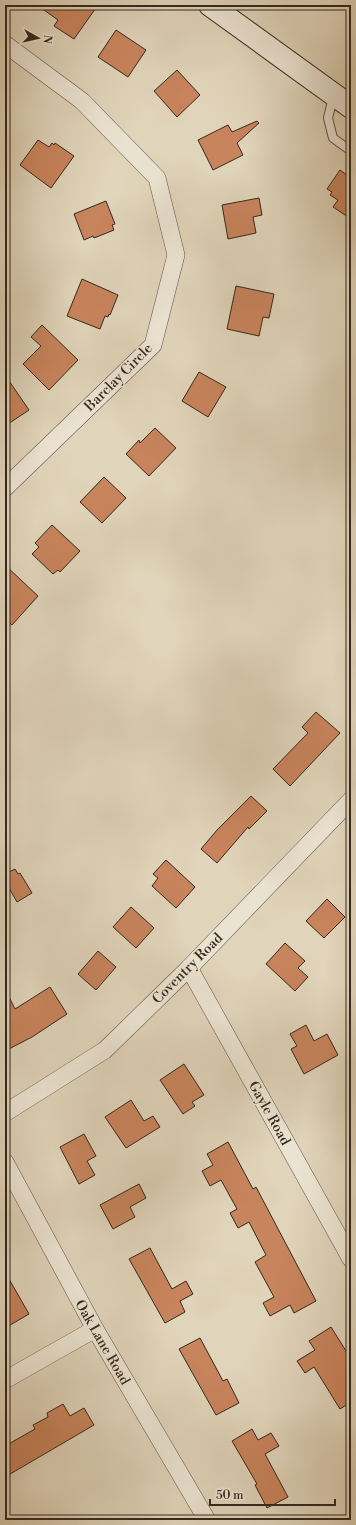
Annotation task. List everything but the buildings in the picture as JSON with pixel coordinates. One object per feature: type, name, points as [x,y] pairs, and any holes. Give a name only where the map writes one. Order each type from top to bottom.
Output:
[{"type":"street","points":[[210,5],[351,107]]},
{"type":"street","name":"Barclay Circle","points":[[5,44],[82,101],[157,178],[176,255],[153,345],[5,488]]},
{"type":"street","name":"Coventry Road","points":[[5,1113],[106,1050],[189,968],[351,800]]},
{"type":"street","name":"Gayle Road","points":[[189,968],[351,1259]]},
{"type":"street","name":"Oak Lane Road","points":[[5,1162],[95,1329],[207,1520]]},
{"type":"street","points":[[5,1380],[95,1329]]},
{"type":"lane","points":[[333,94],[328,118],[333,138],[351,151]]}]
